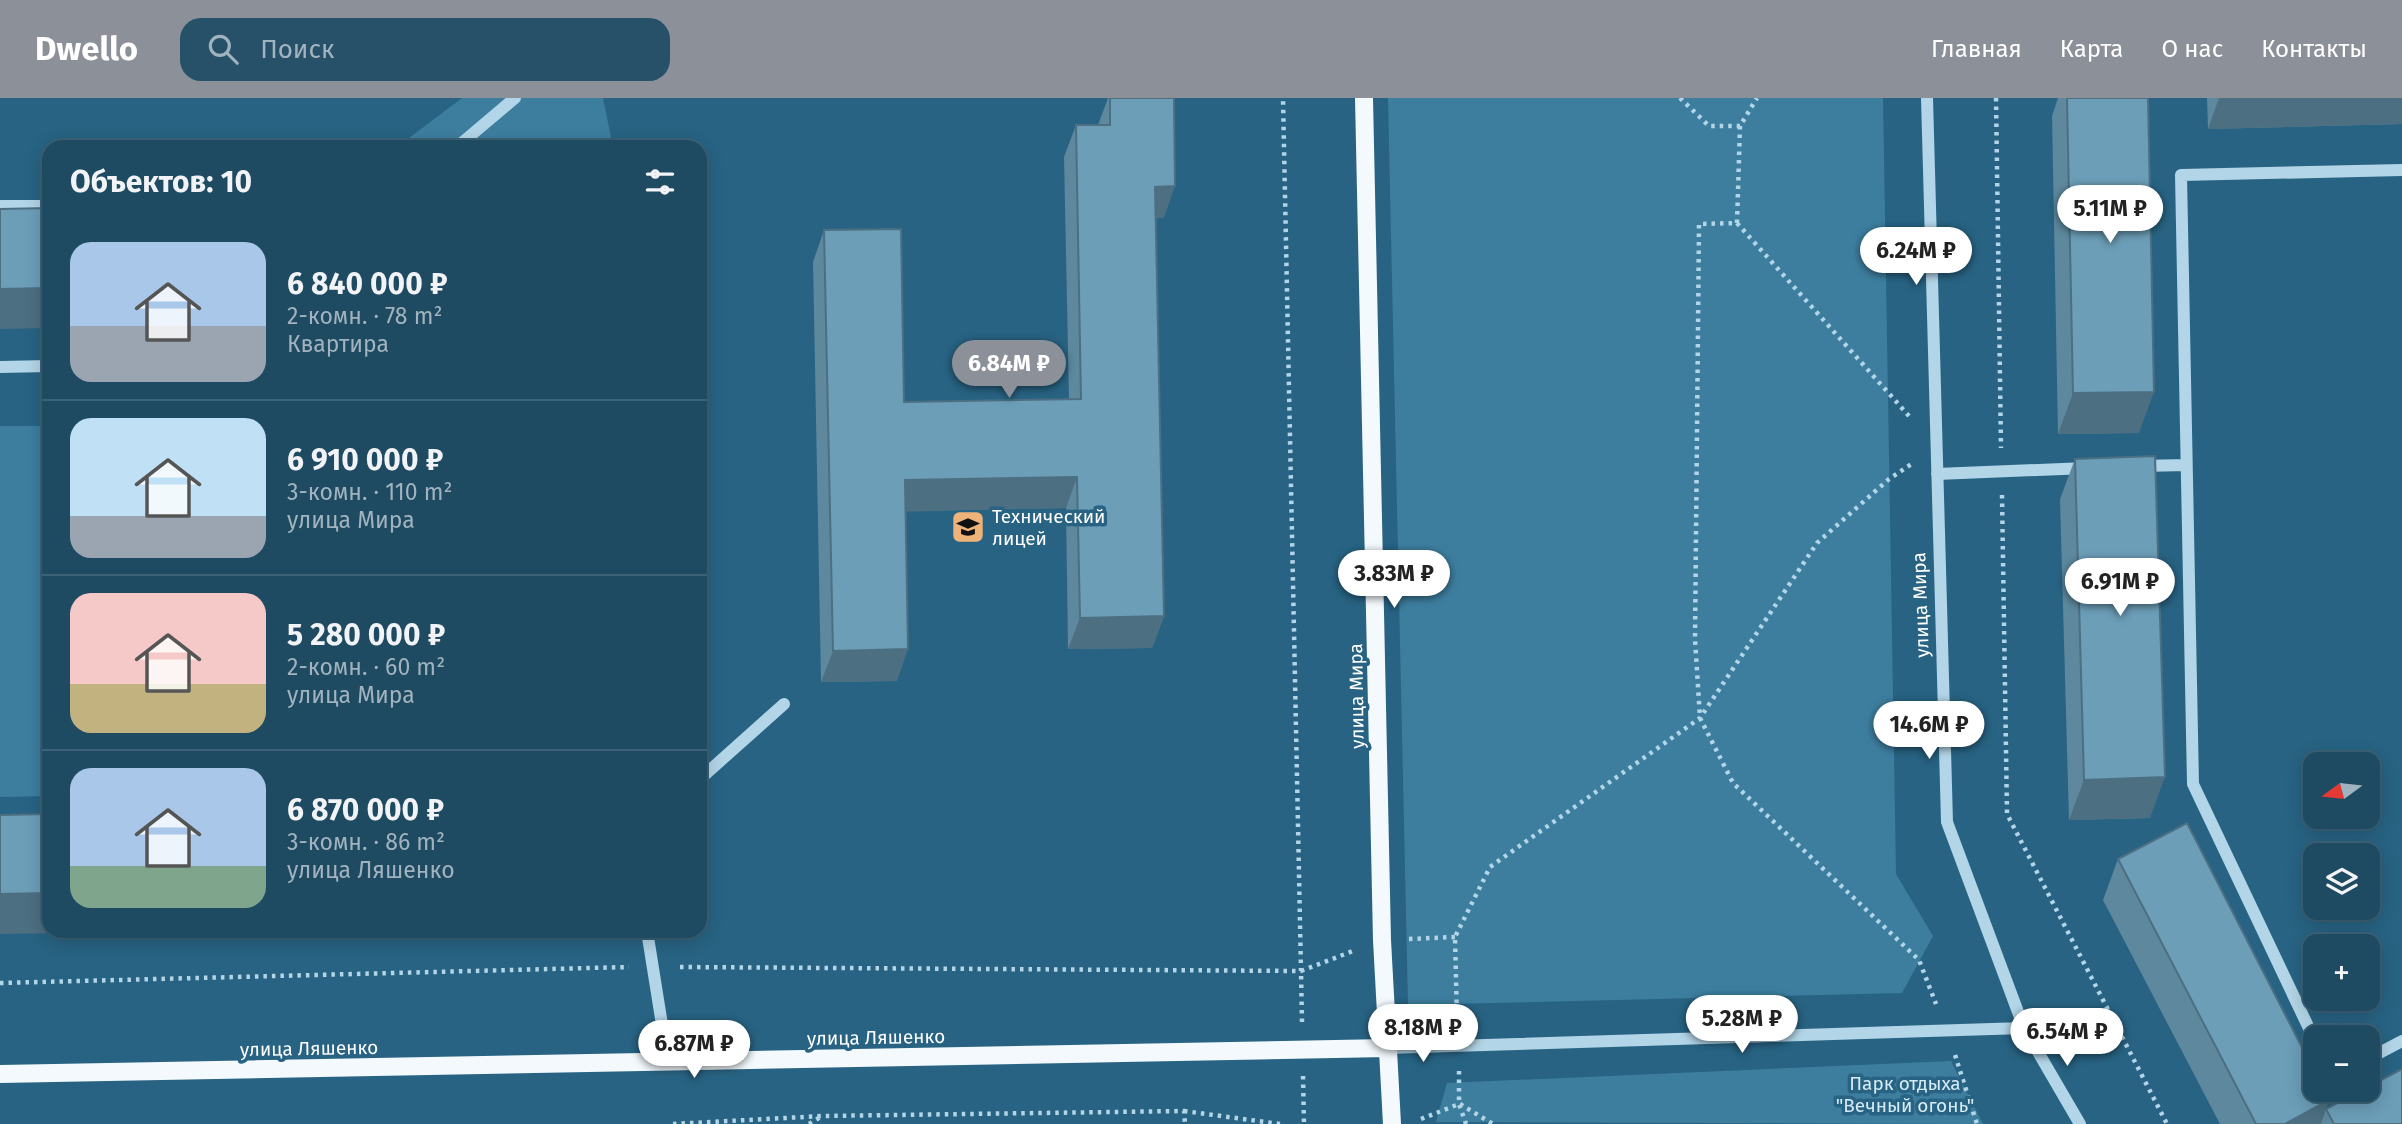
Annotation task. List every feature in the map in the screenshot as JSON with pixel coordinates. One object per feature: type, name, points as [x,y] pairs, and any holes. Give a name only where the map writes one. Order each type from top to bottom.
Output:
[{"type":"main road","name":"улица Мира","points":[[1364,98],[1387,1048],[1392,1124]]},
{"type":"main road","name":"улица Ляшенко","points":[[0,1074],[1387,1048]]},
{"type":"street","points":[[465,140],[515,98]]},
{"type":"street","name":"улица Мира","points":[[1927,98],[1947,822],[2024,1028],[2080,1124]]},
{"type":"street","points":[[2307,1025],[2193,784],[2181,175],[2402,170]]},
{"type":"street","points":[[0,206],[42,206]]},
{"type":"street","points":[[0,367],[42,366]]},
{"type":"street","points":[[2133,467],[2186,465]]},
{"type":"street","points":[[1937,474],[2107,468]]},
{"type":"street","points":[[707,773],[784,704]]},
{"type":"street","points":[[649,938],[668,1062]]},
{"type":"street","name":"улица Ляшенко","points":[[1387,1048],[2024,1028]]},
{"type":"street","points":[[2380,1053],[2402,1041]]},
{"type":"path","points":[[0,983],[653,967],[1301,971],[1283,98]]},
{"type":"path","points":[[1680,98],[1709,126],[1740,125]]},
{"type":"path","points":[[1455,937],[1490,867],[1700,718],[1817,543],[1889,479],[1937,447],[1737,223],[1740,125],[1757,98]]},
{"type":"path","points":[[1996,98],[2007,814],[2167,1124]]},
{"type":"path","points":[[1737,223],[1699,224],[1695,639],[1700,718],[1733,783],[1919,960],[1947,1032],[1977,1124]]},
{"type":"path","points":[[1988,448],[2001,448]]},
{"type":"path","points":[[1411,1124],[1459,1104]]},
{"type":"path","points":[[1459,1104],[1465,1124]]},
{"type":"path","points":[[1459,1104],[1493,1124]]},
{"type":"path","points":[[1184,1111],[1185,1124]]},
{"type":"path","points":[[673,1124],[822,1116],[1184,1111],[1280,1124]]},
{"type":"path","points":[[810,1124],[822,1116]]},
{"type":"green space","points":[[462,98],[603,98],[612,140],[406,140]]},
{"type":"green space","points":[[1388,98],[1883,98],[1896,874],[1933,936],[1902,993],[1408,1005]]},
{"type":"green space","points":[[0,426],[42,426],[42,796],[0,797]]},
{"type":"green space","name":"Парк отдыха \"Вечный огонь\"","points":[[1951,1061],[1983,1124],[1436,1122],[1447,1083]]},
{"type":"building","points":[[1110,98],[1174,98],[1175,186],[1155,187],[1164,616],[1080,618],[1077,477],[905,480],[908,649],[833,651],[824,230],[901,229],[904,402],[1081,399],[1076,125],[1110,125]]},
{"type":"building","points":[[2067,98],[2148,98],[2154,392],[2073,393]]},
{"type":"building","points":[[42,208],[42,288],[0,289],[0,209]]},
{"type":"building","points":[[2155,456],[2165,777],[2084,780],[2075,459]]},
{"type":"building","points":[[42,814],[42,893],[0,894],[0,815]]},
{"type":"building","points":[[2187,823],[2303,1050],[2303,1102],[2325,1102],[2285,1124],[2256,1124],[2118,859]]},
{"type":"building","points":[[2402,1069],[2402,1124],[2334,1124],[2326,1109],[2339,1102],[2380,1102],[2380,1081]]},
{"type":"place","name":"Технический лицей","points":[[968,527]]}]
